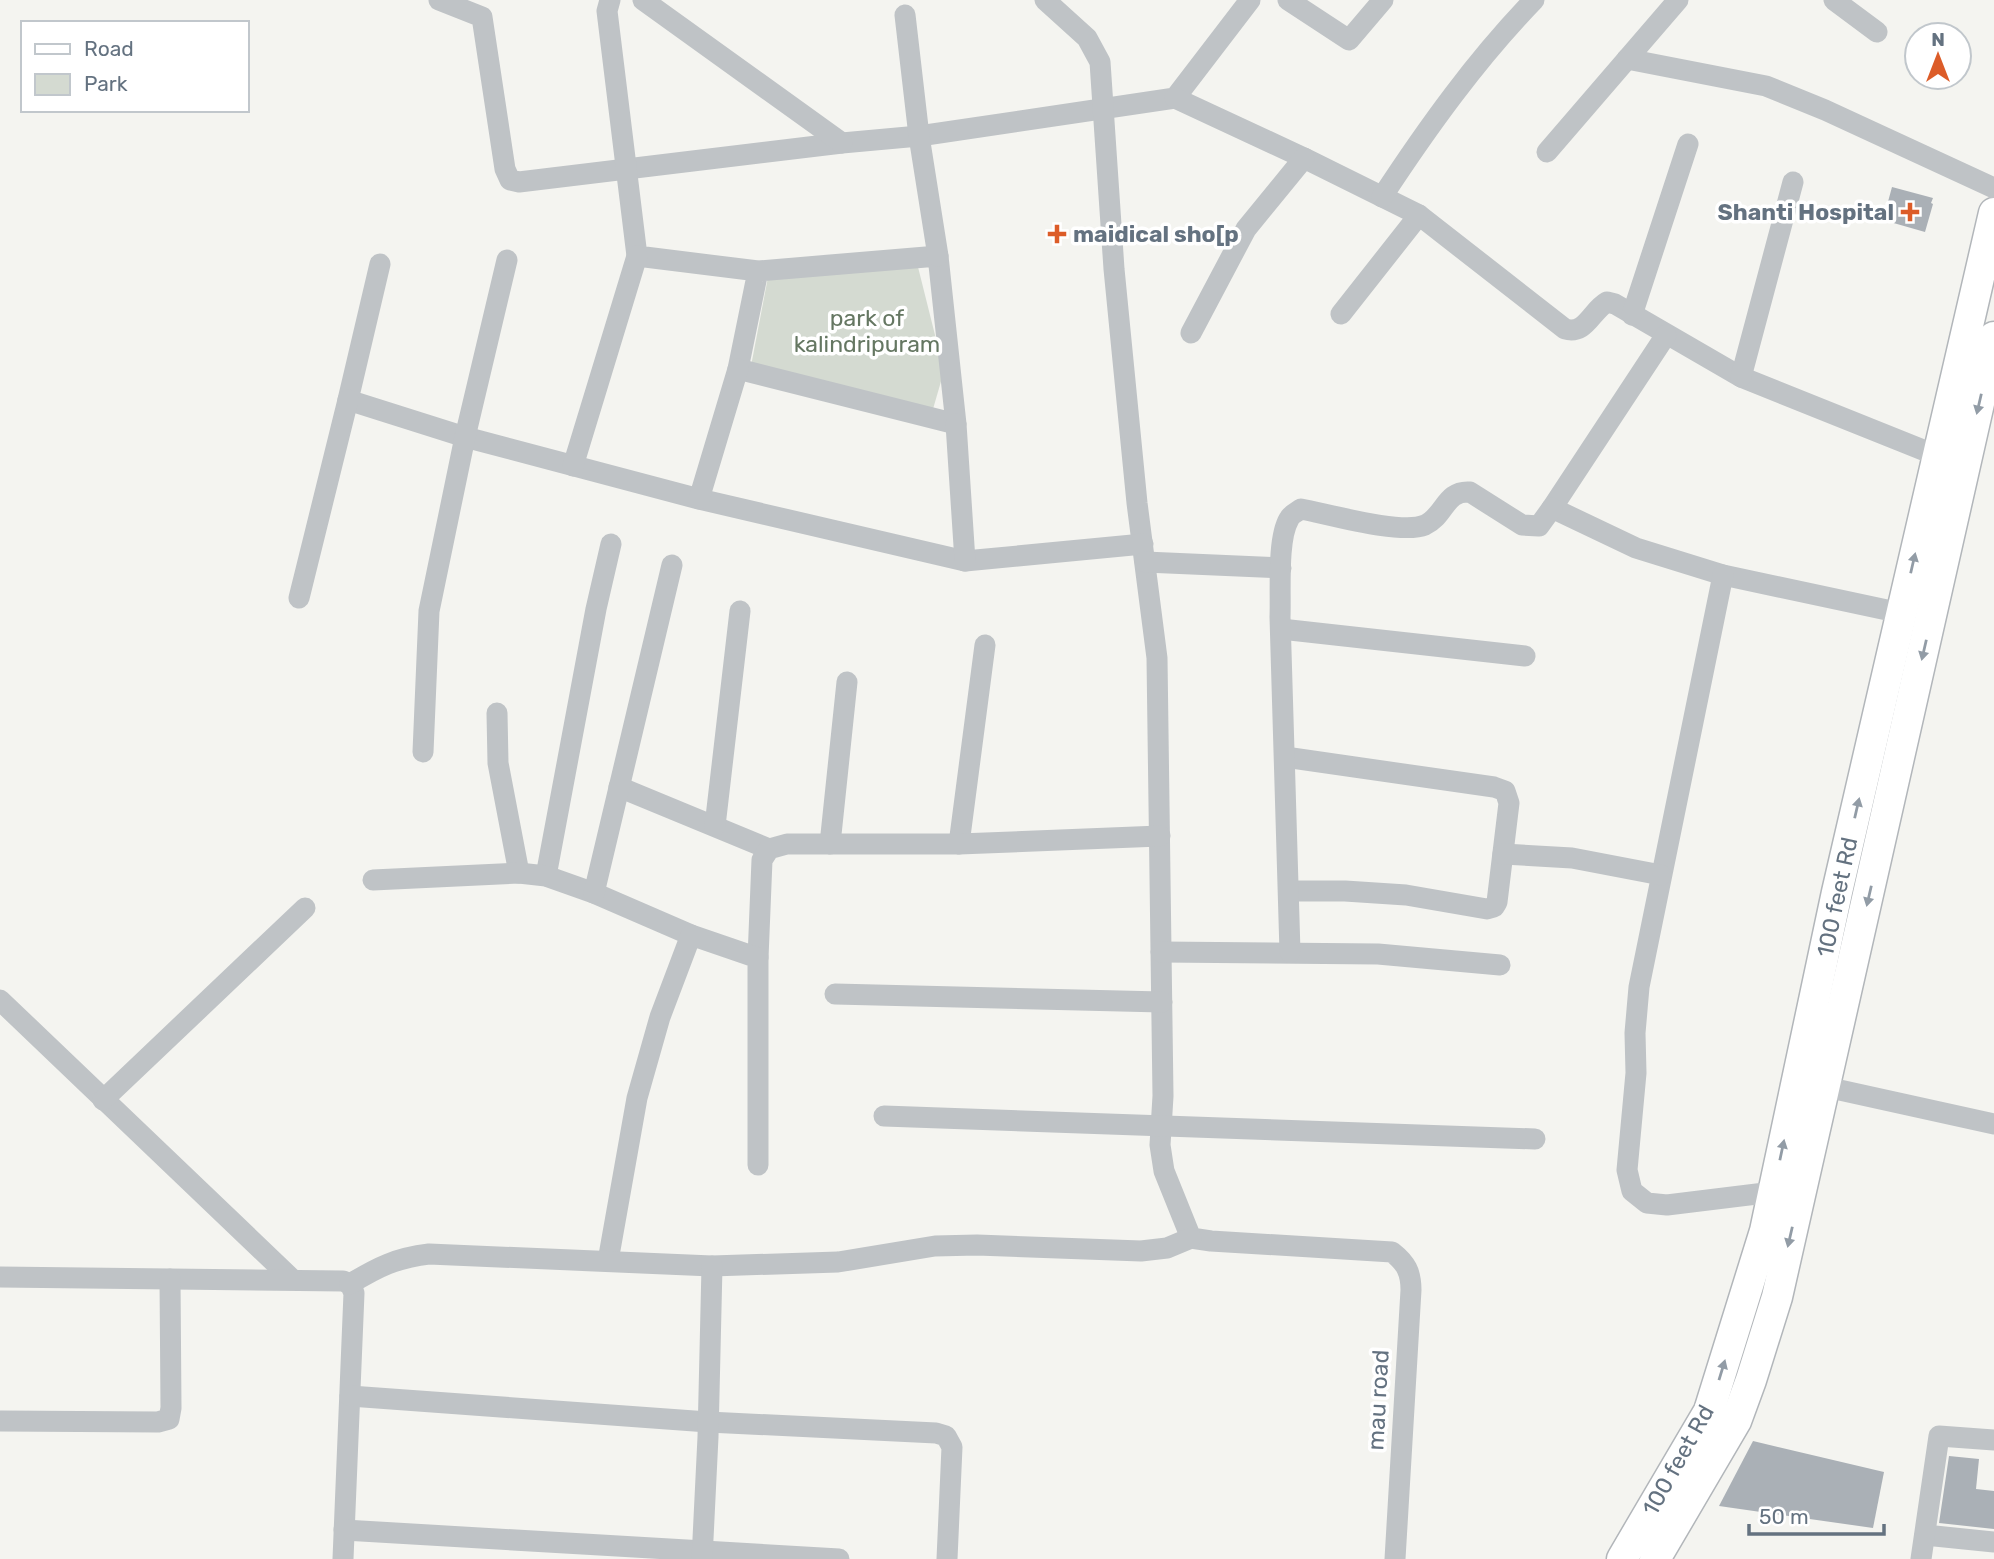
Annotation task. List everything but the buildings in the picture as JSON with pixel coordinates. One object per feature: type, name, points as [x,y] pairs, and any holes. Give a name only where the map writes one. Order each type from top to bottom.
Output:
[{"type":"main road","name":"100 feet Rd","points":[[1622,1559],[1709,1411],[1765,1231],[1837,892],[1901,613],[1951,461],[1994,213]]},
{"type":"main road","points":[[1655,1559],[1736,1421],[1777,1297],[1826,1087],[1951,461],[1994,337]]},
{"type":"street","points":[[439,0],[482,17],[485,23],[505,169],[510,180],[519,182],[919,136],[1175,98],[1419,215],[1565,329],[1573,331],[1582,327],[1600,306],[1607,302],[1741,377],[1951,461]]},
{"type":"street","points":[[573,466],[637,256],[607,11],[610,0]]},
{"type":"street","points":[[643,0],[842,143]]},
{"type":"street","points":[[350,1284],[381,1265],[404,1257],[429,1254],[712,1266],[838,1262],[935,1246],[1141,1251],[1167,1248],[1191,1238],[1164,1171],[1160,1145],[1162,1002],[1157,658],[1114,269],[1100,62],[1087,38],[1045,0]]},
{"type":"street","points":[[1175,98],[1250,0]]},
{"type":"street","points":[[1288,0],[1349,40],[1382,0]]},
{"type":"street","points":[[1382,197],[1435,117],[1534,0]]},
{"type":"street","points":[[1834,0],[1877,32]]},
{"type":"street","points":[[1547,152],[1627,59],[1665,5]]},
{"type":"street","points":[[905,15],[919,136],[938,256],[956,424],[965,561]]},
{"type":"street","points":[[1627,59],[1766,86],[1825,110],[1994,188]]},
{"type":"street","points":[[1632,315],[1688,144]]},
{"type":"street","points":[[1191,332],[1246,229],[1304,158]]},
{"type":"street","points":[[1741,377],[1793,182]]},
{"type":"street","points":[[1341,314],[1419,215]]},
{"type":"street","points":[[637,256],[758,271],[938,256]]},
{"type":"street","points":[[423,752],[429,611],[465,437],[507,260]]},
{"type":"street","points":[[299,598],[380,264]]},
{"type":"street","points":[[699,499],[738,369],[758,271]]},
{"type":"street","points":[[1290,951],[1280,629],[1284,532],[1290,516],[1301,509],[1392,527],[1411,528],[1424,526],[1436,518],[1451,495],[1470,492],[1522,525],[1539,526],[1665,335]]},
{"type":"street","points":[[738,369],[956,424]]},
{"type":"street","points":[[348,400],[465,437],[699,499],[965,561],[1144,553],[1281,568]]},
{"type":"street","points":[[1552,508],[1636,548],[1723,575],[1901,613]]},
{"type":"street","points":[[546,876],[596,609],[611,544]]},
{"type":"street","points":[[594,893],[672,565]]},
{"type":"street","points":[[1723,575],[1639,987],[1635,1033],[1636,1073],[1627,1170],[1632,1191],[1647,1203],[1667,1205],[1773,1192]]},
{"type":"street","points":[[715,827],[740,611]]},
{"type":"street","points":[[1280,629],[1525,656]]},
{"type":"street","points":[[959,844],[985,645]]},
{"type":"street","points":[[830,844],[848,682]]},
{"type":"street","points":[[497,713],[498,763],[519,873]]},
{"type":"street","points":[[1285,757],[1505,791],[1509,803],[1497,902],[1494,907],[1487,909],[1406,895],[1289,891]]},
{"type":"street","points":[[619,787],[769,849],[788,844],[959,844],[1160,836]]},
{"type":"street","points":[[758,1165],[758,958],[762,860],[769,849]]},
{"type":"street","points":[[1503,854],[1572,858],[1661,874]]},
{"type":"street","points":[[373,880],[519,873],[546,876],[594,893],[691,935],[758,958]]},
{"type":"street","points":[[103,1100],[305,908]]},
{"type":"street","points":[[608,1261],[637,1098],[660,1017],[691,935]]},
{"type":"street","points":[[1161,951],[1378,954],[1500,965]]},
{"type":"street","points":[[835,994],[1162,1002]]},
{"type":"street","points":[[0,1000],[292,1279]]},
{"type":"street","points":[[1826,1087],[1994,1124]]},
{"type":"street","points":[[884,1116],[1535,1139]]},
{"type":"street","name":"mau road","points":[[1191,1238],[1392,1252],[1403,1261],[1411,1274],[1411,1290],[1395,1559]]},
{"type":"street","points":[[703,1555],[712,1266]]},
{"type":"street","points":[[0,1277],[292,1279],[343,1281],[350,1284],[354,1293],[343,1559]]},
{"type":"street","points":[[0,1421],[158,1422],[169,1419],[170,1279]]},
{"type":"street","points":[[350,1396],[946,1436],[952,1447],[947,1559]]},
{"type":"street","points":[[1921,1559],[1938,1436],[1994,1440]]},
{"type":"street","points":[[344,1530],[703,1555],[839,1559]]},
{"type":"street","points":[[1925,1535],[1994,1542]]},
{"type":"green space","name":"park of kalindripuram","points":[[917,263],[944,371],[931,416],[751,366],[768,277]]},
{"type":"place","name":"Shanti Hospital","points":[[1910,212]]},
{"type":"place","name":"maidical sho[p","points":[[1057,234]]}]
